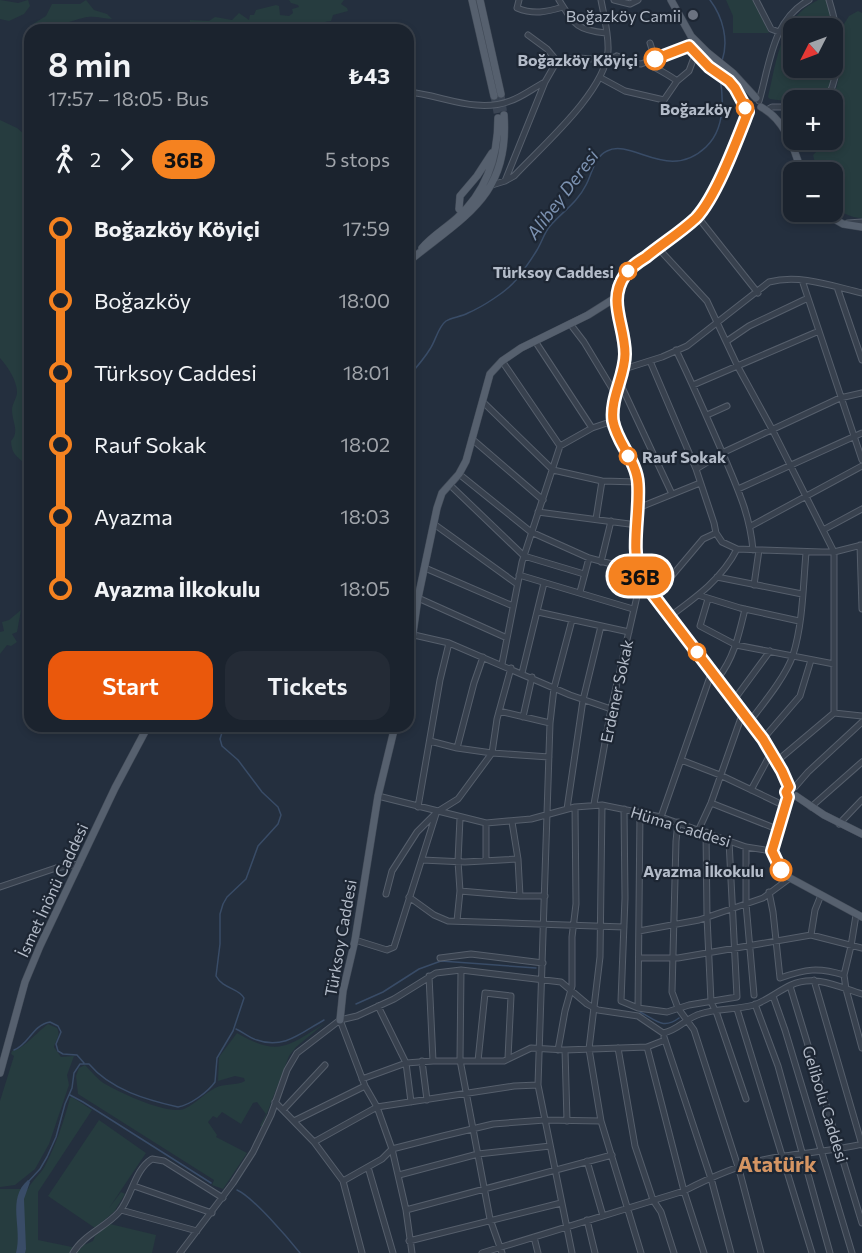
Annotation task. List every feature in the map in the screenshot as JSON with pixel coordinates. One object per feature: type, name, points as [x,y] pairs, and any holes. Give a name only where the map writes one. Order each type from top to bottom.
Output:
[{"type":"main road","points":[[472,0],[497,95],[480,0]]},
{"type":"main road","points":[[670,0],[691,36],[733,73],[788,137],[798,162]]},
{"type":"main road","points":[[689,46],[709,67],[729,81],[747,109],[756,113],[761,104]]},
{"type":"main road","points":[[414,635],[418,598],[440,499],[459,474],[472,439],[490,374],[502,360],[570,325],[615,298],[626,274],[697,216],[717,183],[747,109],[748,99],[761,104]]},
{"type":"main road","points":[[414,257],[478,205],[488,185],[496,177],[505,141],[501,116],[488,185]]},
{"type":"main road","points":[[465,214],[458,203],[460,196],[482,170],[497,143]]},
{"type":"main road","points":[[840,222],[862,227]]},
{"type":"main road","points":[[615,298],[625,347],[624,369],[616,395],[613,421],[638,482],[635,547],[639,575],[763,739],[792,787],[786,792],[839,824],[862,834]]},
{"type":"main road","name":"İsmet İnönü Caddesi","points":[[0,1073],[25,982],[40,946],[115,788],[145,732]]},
{"type":"main road","name":"Türksoy Caddesi","points":[[340,1020],[342,991],[355,940],[378,796],[394,732]]},
{"type":"main road","points":[[792,796],[785,806],[772,851],[782,870],[790,878],[859,916]]},
{"type":"street","points":[[519,0],[517,8],[529,13],[563,7]]},
{"type":"street","points":[[559,0],[571,20],[579,27],[606,33]]},
{"type":"street","points":[[488,185],[505,182],[514,176],[580,108],[600,78],[607,60],[608,49],[601,0]]},
{"type":"street","points":[[614,0],[623,4],[630,4],[638,0]]},
{"type":"street","points":[[756,0],[771,29],[779,32]]},
{"type":"street","points":[[783,107],[761,104],[769,59],[779,32],[790,14],[809,0]]},
{"type":"street","points":[[829,0],[840,54],[836,78],[831,90]]},
{"type":"street","points":[[528,35],[547,49],[558,61]]},
{"type":"street","points":[[608,49],[617,56],[634,63],[647,62],[689,46],[692,43],[691,36]]},
{"type":"street","points":[[650,43],[655,59]]},
{"type":"street","points":[[600,78],[625,91],[664,100],[677,81],[689,71],[696,52]]},
{"type":"street","points":[[505,182],[544,82],[558,61],[578,58],[607,60],[617,56]]},
{"type":"street","points":[[647,62],[663,70],[677,81]]},
{"type":"street","points":[[414,93],[488,106],[510,101],[544,82]]},
{"type":"street","points":[[697,216],[758,292]]},
{"type":"street","points":[[843,224],[862,222]]},
{"type":"street","points":[[658,248],[707,301],[738,367],[834,552],[834,712]]},
{"type":"street","points":[[624,369],[687,346],[769,282],[783,278],[802,280],[862,293]]},
{"type":"street","points":[[802,280],[862,459]]},
{"type":"street","points":[[837,287],[862,360]]},
{"type":"street","points":[[727,341],[749,326],[808,298]]},
{"type":"street","points":[[570,325],[584,342],[616,395]]},
{"type":"street","points":[[693,385],[819,331]]},
{"type":"street","points":[[535,341],[592,428]]},
{"type":"street","points":[[676,350],[707,415],[751,526],[756,550],[754,585]]},
{"type":"street","points":[[502,360],[560,446]]},
{"type":"street","points":[[650,361],[696,469],[716,533],[723,542],[737,549],[806,553],[834,552],[861,545],[862,609]]},
{"type":"street","points":[[620,383],[672,494]]},
{"type":"street","points":[[696,469],[722,453],[840,398],[862,393]]},
{"type":"street","points":[[483,402],[553,470],[603,481],[638,482]]},
{"type":"street","points":[[707,415],[727,406]]},
{"type":"street","points":[[502,664],[524,556],[560,446],[592,428],[613,421]]},
{"type":"street","points":[[738,489],[862,434]]},
{"type":"street","points":[[472,439],[543,500]]},
{"type":"street","points":[[751,526],[862,466]]},
{"type":"street","points":[[459,474],[531,532],[589,558],[639,575]]},
{"type":"street","points":[[596,519],[603,481]]},
{"type":"street","points":[[638,508],[700,483]]},
{"type":"street","points":[[450,485],[524,556],[584,574]]},
{"type":"street","points":[[823,530],[862,509]]},
{"type":"street","points":[[538,512],[636,525]]},
{"type":"street","points":[[601,562],[611,520]]},
{"type":"street","points":[[434,524],[518,584]]},
{"type":"street","points":[[654,597],[703,539],[716,533]]},
{"type":"street","points":[[669,617],[698,595],[729,566],[737,549]]},
{"type":"street","points":[[750,722],[771,693],[792,656],[799,621],[806,553]]},
{"type":"street","points":[[580,592],[589,558]]},
{"type":"street","points":[[425,568],[513,606]]},
{"type":"street","points":[[519,575],[633,609]]},
{"type":"street","name":"Erdener Sokak","points":[[594,804],[639,575]]},
{"type":"street","points":[[717,577],[802,594]]},
{"type":"street","points":[[522,673],[544,583]]},
{"type":"street","points":[[698,595],[708,600],[799,621]]},
{"type":"street","points":[[418,598],[507,638]]},
{"type":"street","points":[[708,600],[700,626],[736,645],[834,664]]},
{"type":"street","points":[[718,678],[725,670],[736,645],[745,609]]},
{"type":"street","points":[[538,612],[629,632]]},
{"type":"street","points":[[572,620],[554,688],[550,723],[538,1084],[572,1253]]},
{"type":"street","points":[[567,809],[583,700],[602,626]]},
{"type":"street","points":[[414,635],[449,643],[583,700],[611,709]]},
{"type":"street","points":[[418,807],[449,643]]},
{"type":"street","points":[[734,700],[770,651]]},
{"type":"street","points":[[457,748],[483,657]]},
{"type":"street","points":[[763,739],[800,696],[810,660]]},
{"type":"street","points":[[386,894],[392,871],[417,832],[437,812],[458,798],[492,753],[499,711],[511,668]]},
{"type":"street","points":[[661,817],[712,671]]},
{"type":"street","points":[[523,717],[532,677]]},
{"type":"street","points":[[499,711],[550,723]]},
{"type":"street","points":[[699,829],[733,745],[743,712]]},
{"type":"street","points":[[777,761],[834,712],[862,716]]},
{"type":"street","points":[[792,787],[862,722]]},
{"type":"street","points":[[430,741],[492,753],[549,757]]},
{"type":"street","points":[[752,790],[771,753]]},
{"type":"street","points":[[681,760],[720,775],[785,806]]},
{"type":"street","points":[[811,807],[862,762]]},
{"type":"street","name":"Hüma Caddesi","points":[[378,796],[486,823],[512,822],[547,816],[575,807],[602,805],[661,817],[746,847],[772,851]]},
{"type":"street","points":[[839,824],[862,800]]},
{"type":"street","points":[[711,803],[777,830]]},
{"type":"street","points":[[602,805],[600,957],[589,1049],[601,1121],[641,1253]]},
{"type":"street","points":[[567,1121],[561,1050],[564,1011],[571,989],[576,904],[575,807]]},
{"type":"street","points":[[624,809],[624,927],[621,1001],[638,1008],[667,1012],[737,997],[729,841]]},
{"type":"street","points":[[355,940],[387,950],[393,949],[437,812]]},
{"type":"street","points":[[635,1015],[638,1008],[640,812]]},
{"type":"street","points":[[458,921],[460,818]]},
{"type":"street","points":[[512,822],[518,859],[520,896]]},
{"type":"street","points":[[678,822],[672,992],[678,1008],[694,1030],[738,1169],[761,1253]]},
{"type":"street","points":[[486,823],[486,861]]},
{"type":"street","points":[[706,832],[711,1002],[746,1099]]},
{"type":"street","points":[[746,847],[746,904],[754,995]]},
{"type":"street","points":[[422,860],[518,859]]},
{"type":"street","points":[[0,887],[32,875],[79,864]]},
{"type":"street","points":[[639,931],[674,926],[746,904],[763,898],[790,878]]},
{"type":"street","points":[[460,891],[545,896]]},
{"type":"street","points":[[769,892],[780,978],[801,970],[818,969],[844,975]]},
{"type":"street","points":[[811,934],[815,910],[821,895]]},
{"type":"street","points":[[410,897],[434,915],[448,921],[624,927]]},
{"type":"street","points":[[859,916],[844,975],[862,1048]]},
{"type":"street","points":[[639,958],[672,958],[709,953],[811,934],[862,948]]},
{"type":"street","points":[[440,958],[471,954],[543,963]]},
{"type":"street","points":[[461,970],[460,1060],[490,1219],[501,1251]]},
{"type":"street","points":[[180,1253],[223,1198],[259,1142],[287,1070],[303,1046],[340,1020],[357,1016],[394,999],[429,976],[461,970],[561,982],[593,1008],[603,1012],[635,1015],[663,1033],[711,1177],[731,1253]]},
{"type":"street","points":[[429,976],[433,1060]]},
{"type":"street","points":[[482,1253],[501,1251],[534,1237],[684,1191],[711,1177],[782,1156],[840,1150],[862,1144],[814,980]]},
{"type":"street","points":[[663,1033],[675,1029],[699,1014],[755,1005],[790,986],[814,980],[862,994]]},
{"type":"street","name":"Gelibolu Caddesi","points":[[790,986],[862,1219]]},
{"type":"street","points":[[478,1061],[485,993],[511,996],[508,1058]]},
{"type":"street","points":[[773,996],[852,1253]]},
{"type":"street","points":[[755,1005],[778,1066],[830,1253]]},
{"type":"street","points":[[378,1006],[406,1063],[411,1102]]},
{"type":"street","points":[[737,1009],[812,1253]]},
{"type":"street","name":"Türksoy Caddesi","points":[[340,1020],[392,1149],[399,1175],[412,1253]]},
{"type":"street","points":[[362,1079],[406,1063],[433,1060],[504,1061],[531,1048],[561,1050],[647,1047],[665,1040]]},
{"type":"street","points":[[647,1047],[684,1191],[704,1253]]},
{"type":"street","points":[[618,1048],[635,1146],[653,1200],[661,1212],[674,1253]]},
{"type":"street","points":[[423,1061],[427,1100]]},
{"type":"street","points":[[283,1110],[325,1065]]},
{"type":"street","points":[[314,1142],[377,1107],[538,1084]]},
{"type":"street","points":[[294,1121],[365,1086]]},
{"type":"street","points":[[275,1102],[314,1142],[343,1181],[362,1253]]},
{"type":"street","points":[[343,1181],[382,1159],[392,1149],[493,1124],[545,1120],[601,1121]]},
{"type":"street","points":[[399,1175],[477,1154],[550,1146]]},
{"type":"street","points":[[405,1210],[612,1155]]},
{"type":"street","points":[[73,1253],[80,1244],[121,1210],[149,1161],[157,1159],[164,1161],[223,1198]]},
{"type":"street","points":[[587,1161],[603,1216]]},
{"type":"street","points":[[368,1167],[393,1253]]},
{"type":"street","points":[[134,1186],[212,1213]]},
{"type":"street","points":[[409,1241],[561,1203]]},
{"type":"street","points":[[121,1210],[197,1231]]},
{"type":"street","points":[[587,1221],[595,1253]]},
{"type":"street","points":[[534,1237],[538,1253]]},
{"type":"green space","points":[[0,0],[18,3],[28,0],[30,6],[24,14],[9,21],[0,19]]},
{"type":"green space","points":[[86,0],[94,10],[107,14],[112,19],[88,17],[65,24],[33,24],[46,16],[52,4],[80,4]]},
{"type":"green space","points":[[289,0],[344,0],[341,4],[348,11],[333,15],[331,21],[320,24],[190,24],[190,20],[209,21],[215,17],[232,20],[239,13],[249,20],[250,15],[254,15],[256,10],[276,5],[279,6],[280,15],[289,16],[293,13],[292,9],[299,7]]},
{"type":"green space","points":[[726,0],[753,0],[769,33],[733,33],[733,16]]},
{"type":"green space","points":[[818,0],[830,0],[833,18],[795,18]]},
{"type":"green space","points":[[858,11],[862,13],[862,218],[843,212],[843,162],[815,162],[813,155],[818,150],[843,150],[843,90],[835,90],[839,78],[843,78],[843,26],[849,16]]},
{"type":"green space","points":[[783,39],[783,78],[833,78],[829,90],[783,90],[783,101],[768,97]]},
{"type":"green space","points":[[0,120],[24,134],[24,464],[15,454],[11,441],[15,434],[12,410],[17,387],[0,358]]},
{"type":"green space","points":[[21,610],[17,632],[12,634],[17,642],[11,646],[7,645],[0,654],[0,632],[4,631],[2,622],[9,620]]},
{"type":"green space","points":[[325,1023],[296,1047],[289,1056],[262,1126],[260,1126],[266,1114],[257,1102],[253,1103],[241,1124],[222,1112],[217,1118],[213,1116],[208,1122],[217,1135],[216,1137],[247,1153],[223,1189],[212,1185],[214,1180],[78,1094],[76,1076],[79,1068],[85,1065],[97,1078],[112,1088],[156,1106],[176,1110],[184,1109],[215,1088],[245,1081],[244,1078],[235,1076],[218,1081],[219,1057],[237,1033],[263,1045],[282,1046],[301,1038]]},
{"type":"green space","points":[[48,1024],[57,1028],[58,1035],[54,1047],[61,1057],[74,1056],[67,1075],[69,1085],[49,1144],[35,1169],[15,1185],[0,1187],[0,1101],[14,1056],[11,1054]]},
{"type":"green space","points":[[72,1097],[92,1110],[38,1192],[38,1240],[72,1247],[71,1253],[0,1253],[0,1189],[28,1189],[49,1157]]},
{"type":"green space","points":[[99,1120],[146,1153],[109,1208],[121,1192],[125,1194],[114,1212],[95,1228],[48,1196]]},
{"type":"green space","points":[[110,1224],[156,1235],[152,1253],[76,1253],[84,1245],[93,1241],[95,1236]]},
{"type":"water","points":[[28,1180],[30,1182],[24,1199],[26,1249],[25,1253],[16,1253],[18,1243],[16,1205],[21,1188]]},
{"type":"waterway","name":"Alibey Deresi","points":[[710,0],[724,29],[725,45],[722,61]]},
{"type":"waterway","name":"Alibey Deresi","points":[[414,370],[428,353],[446,321],[487,303],[516,280],[535,254],[548,229],[582,191],[599,157],[607,151],[617,149],[665,161],[678,161],[692,157],[706,147],[716,132],[721,115],[720,78]]},
{"type":"waterway","name":"Alibey Deresi","points":[[28,1182],[40,1169],[56,1137],[72,1088],[74,1073],[80,1064],[89,1064],[108,1081],[130,1093],[178,1107],[198,1098],[215,1082],[217,1058],[233,1031],[244,998],[223,984],[216,976],[220,944],[220,914],[227,897],[246,879],[258,846],[278,824],[281,815],[278,807],[262,792],[238,760],[222,746],[220,739],[222,732]]},
{"type":"waterway","points":[[356,1004],[383,992],[419,969],[441,961],[536,968]]},
{"type":"waterway","points":[[640,1012],[655,1021],[664,1023],[673,1022],[679,1018]]},
{"type":"waterway","points":[[236,1029],[254,1039],[276,1043],[292,1038],[324,1020]]},
{"type":"waterway","points":[[14,1050],[39,1027],[50,1022],[58,1026],[61,1032],[56,1044],[58,1051],[63,1054],[77,1055],[84,1063]]},
{"type":"waterway","points":[[70,1095],[211,1183]]},
{"type":"waterway","points":[[237,1190],[261,1209],[300,1253]]},
{"type":"tunnel","points":[[501,94],[504,115]]},
{"type":"tunnel","points":[[494,96],[498,118]]},
{"type":"bus line","name":"36B","points":[[655,59],[689,46],[704,63],[729,81],[748,112],[717,183],[697,216],[631,268],[620,284],[615,298],[625,357],[616,395],[613,421],[638,482],[635,547],[641,579],[763,739],[786,778],[789,787],[786,790],[788,797],[772,851],[781,870]]},
{"type":"place","name":"Boğazköy Camii","points":[[693,15]]},
{"type":"place","name":"Boğazköy Köyiçi","points":[[655,59]]},
{"type":"place","name":"Boğazköy","points":[[745,108]]},
{"type":"place","name":"Türksoy Caddesi","points":[[628,271]]},
{"type":"place","name":"Rauf Sokak","points":[[628,456]]},
{"type":"place","name":"Ayazma İlkokulu","points":[[781,870]]},
{"type":"district","name":"Atatürk","points":[[777,1163]]}]
